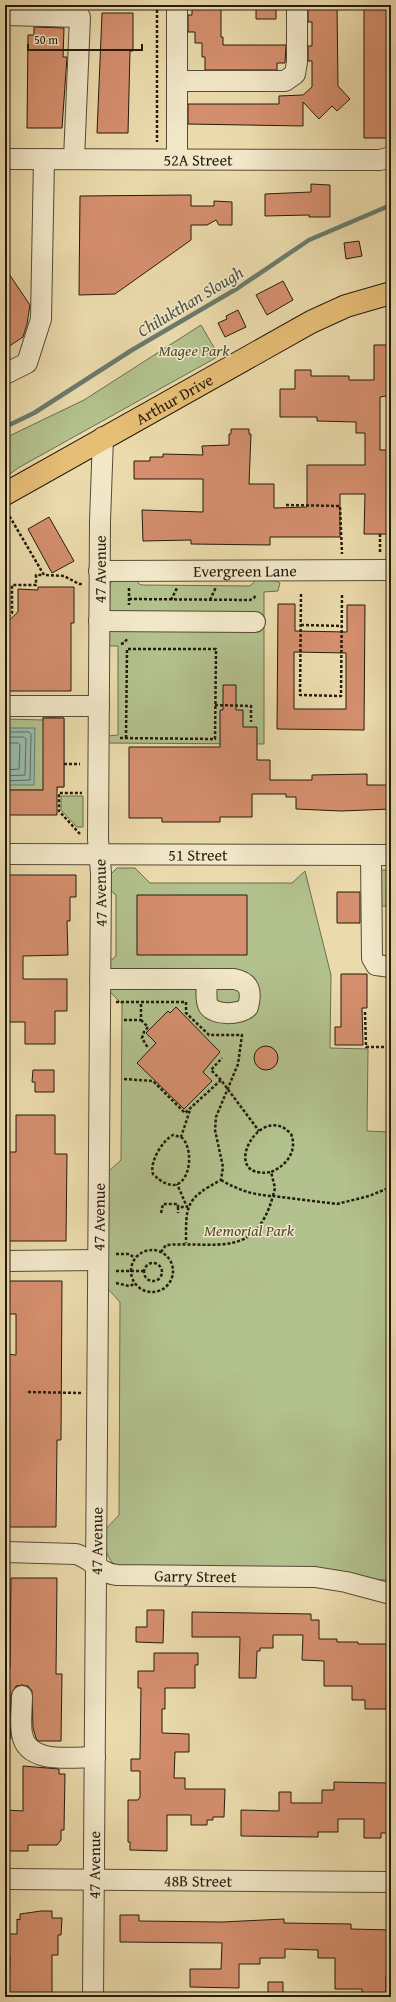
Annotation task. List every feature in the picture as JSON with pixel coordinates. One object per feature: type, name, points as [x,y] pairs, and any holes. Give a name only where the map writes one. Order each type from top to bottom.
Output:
[{"type":"main road","name":"Arthur Drive","points":[[5,494],[103,437],[311,322],[346,306],[391,293]]},
{"type":"street","points":[[177,5],[177,160]]},
{"type":"street","points":[[177,81],[286,81],[295,74],[297,62],[297,5]]},
{"type":"street","points":[[5,15],[80,17],[74,160]]},
{"type":"street","name":"52A Street","points":[[5,159],[380,160],[391,157]]},
{"type":"street","points":[[5,374],[26,363],[41,319],[44,160]]},
{"type":"street","name":"47 Avenue","points":[[93,1997],[101,873],[99,854],[99,621],[92,577],[103,437]]},
{"type":"street","name":"Evergreen Lane","points":[[92,577],[385,563]]},
{"type":"street","points":[[99,621],[255,622]]},
{"type":"street","points":[[5,706],[99,706]]},
{"type":"street","name":"51 Street","points":[[5,854],[391,855]]},
{"type":"street","points":[[371,855],[372,958],[376,965],[391,967]]},
{"type":"street","points":[[100,979],[207,980]]},
{"type":"street","points":[[5,1261],[98,1260]]},
{"type":"street","name":"Garry Street","points":[[5,1552],[76,1554],[82,1556],[106,1574],[315,1576],[346,1582],[391,1594]]},
{"type":"street","points":[[22,1696],[22,1733],[24,1740],[32,1750],[45,1756],[94,1757]]},
{"type":"street","name":"48B Street","points":[[5,1879],[391,1882]]},
{"type":"path","points":[[157,5],[157,145]]},
{"type":"path","points":[[286,505],[340,506],[342,557]]},
{"type":"path","points":[[5,509],[44,575]]},
{"type":"path","points":[[380,534],[385,563]]},
{"type":"path","points":[[5,621],[12,614],[12,585],[36,585],[36,575],[64,576],[79,584],[92,577]]},
{"type":"path","points":[[171,600],[178,587]]},
{"type":"path","points":[[210,600],[216,587]]},
{"type":"path","points":[[129,599],[250,600],[254,598],[256,594]]},
{"type":"path","points":[[301,594],[300,695],[342,696],[342,594]]},
{"type":"path","points":[[301,625],[342,626]]},
{"type":"path","points":[[120,738],[215,739],[216,649],[127,649],[126,738]]},
{"type":"path","points":[[216,705],[251,706],[251,722]]},
{"type":"path","points":[[64,764],[80,764]]},
{"type":"path","points":[[82,839],[80,833],[59,811],[59,793],[83,793]]},
{"type":"path","points":[[124,1002],[186,1002],[186,1013],[209,1035],[242,1035],[238,1064],[216,1117],[215,1130],[223,1167],[221,1180],[201,1193],[187,1207],[178,1207],[178,1204],[162,1204],[162,1213]]},
{"type":"path","points":[[141,1002],[141,1020],[148,1027],[142,1038],[148,1048]]},
{"type":"path","points":[[365,1012],[366,1047],[391,1047]]},
{"type":"path","points":[[124,1020],[141,1020]]},
{"type":"path","points":[[222,1058],[211,1070],[228,1089],[259,1131]]},
{"type":"path","points":[[124,1079],[153,1081],[185,1113],[220,1080]]},
{"type":"path","points":[[181,1137],[192,1107]]},
{"type":"path","points":[[270,1126],[280,1126],[288,1130],[293,1139],[293,1145],[290,1157],[281,1166],[271,1172],[255,1172],[248,1166],[245,1158],[248,1145],[259,1131],[270,1126]]},
{"type":"path","points":[[173,1135],[181,1137],[186,1142],[189,1165],[185,1178],[176,1184],[168,1185],[160,1181],[153,1174],[152,1165],[167,1139],[173,1135]]},
{"type":"path","points":[[161,1252],[166,1245],[186,1243],[229,1245],[259,1228],[270,1205],[275,1188],[271,1172]]},
{"type":"path","points":[[221,1180],[242,1192],[253,1195],[337,1204],[370,1196],[391,1187]]},
{"type":"path","points":[[176,1184],[187,1207],[186,1243]]},
{"type":"path","points":[[178,1207],[178,1213]]},
{"type":"path","points":[[147,1251],[161,1252],[167,1256],[173,1268],[170,1282],[166,1288],[153,1293],[140,1289],[135,1284],[131,1271],[135,1258],[147,1251]]},
{"type":"path","points":[[116,1254],[129,1254],[135,1258]]},
{"type":"path","points":[[153,1263],[159,1265],[162,1270],[160,1276],[153,1280],[147,1279],[144,1271],[148,1264],[153,1263]]},
{"type":"path","points":[[116,1271],[144,1271]]},
{"type":"path","points":[[116,1283],[129,1286],[135,1284]]},
{"type":"path","points":[[28,1392],[82,1393]]},
{"type":"green space","name":"Magee Park","points":[[201,325],[219,356],[18,468],[5,478],[5,438],[84,400]]},
{"type":"green space","points":[[115,580],[136,580],[142,585],[250,586],[256,580],[277,581],[280,583],[278,591],[264,592],[264,744],[105,743],[107,736],[118,735],[118,646],[109,646],[110,583]]},
{"type":"green space","points":[[43,717],[64,718],[64,787],[57,787],[57,790],[5,790],[5,719],[43,720]]},
{"type":"green space","points":[[61,796],[83,796],[83,827],[77,827],[61,810]]},
{"type":"green space","name":"Memorial Park","points":[[117,868],[135,868],[150,883],[292,883],[305,871],[331,975],[330,1048],[368,1049],[367,1131],[391,1132],[391,1578],[386,1580],[115,1565],[107,1553],[105,1544],[105,1530],[119,1515],[120,1302],[107,1288],[108,1172],[121,1160],[122,1004],[108,990],[108,963],[116,956],[116,895],[111,891],[111,874]]},
{"type":"green space","points":[[380,870],[391,870],[391,906],[380,906]]},
{"type":"water","points":[[5,728],[35,728],[34,785],[5,785]]},
{"type":"building","points":[[192,5],[221,5],[221,37],[223,37],[223,45],[286,45],[285,63],[277,63],[277,70],[205,70],[205,57],[202,57],[202,43],[195,43],[195,32],[188,32],[188,15],[192,15]]},
{"type":"building","points":[[256,5],[276,5],[276,19],[256,19]]},
{"type":"building","points":[[308,5],[337,5],[338,86],[350,99],[337,111],[332,106],[319,119],[303,102],[303,126],[188,124],[188,104],[279,104],[279,96],[303,95],[312,87],[312,61],[308,61],[308,46],[312,46],[312,22],[308,22]]},
{"type":"building","points":[[364,5],[391,5],[391,138],[364,138]]},
{"type":"building","points":[[102,13],[133,13],[133,51],[130,51],[128,133],[97,133]]},
{"type":"building","points":[[34,27],[64,28],[63,57],[67,57],[62,128],[27,128],[28,35],[34,35]]},
{"type":"building","points":[[311,184],[330,185],[330,217],[309,217],[309,215],[265,216],[265,194],[311,192]]},
{"type":"building","points":[[191,195],[191,206],[214,206],[214,201],[232,202],[232,225],[219,225],[216,220],[207,225],[191,225],[191,240],[115,294],[79,295],[80,196]]},
{"type":"building","points":[[359,241],[362,256],[346,259],[344,243]]},
{"type":"building","points":[[5,268],[30,305],[23,337],[5,349]]},
{"type":"building","points":[[283,281],[293,300],[267,315],[256,295]]},
{"type":"building","points":[[238,310],[246,327],[225,337],[218,323],[227,319],[226,316]]},
{"type":"building","points":[[374,345],[391,345],[391,395],[380,397],[380,450],[388,450],[388,454],[391,454],[391,532],[387,532],[387,534],[364,534],[365,494],[340,494],[340,537],[270,537],[270,545],[191,544],[191,540],[143,541],[142,510],[203,512],[203,479],[134,479],[134,461],[150,461],[150,457],[163,457],[163,454],[203,455],[202,446],[229,445],[229,434],[231,434],[231,429],[249,429],[249,434],[251,434],[249,484],[274,484],[274,508],[307,507],[307,465],[365,465],[365,433],[356,433],[356,422],[317,421],[317,417],[280,417],[280,389],[295,389],[295,370],[311,370],[311,376],[349,376],[349,380],[374,380]]},
{"type":"building","points":[[49,517],[74,561],[52,573],[28,529]]},
{"type":"building","points":[[38,587],[74,587],[74,623],[71,623],[71,691],[5,691],[5,624],[18,612],[18,589],[38,590]]},
{"type":"building","points":[[278,604],[295,604],[295,631],[347,632],[347,605],[365,605],[364,730],[277,729]],"holes":[[[294,652],[346,653],[346,709],[294,709]]]},
{"type":"building","points":[[223,685],[236,685],[236,710],[243,710],[243,727],[257,727],[257,760],[270,760],[270,780],[312,780],[312,775],[367,774],[367,785],[391,785],[391,809],[341,811],[296,809],[296,797],[286,797],[286,794],[252,794],[252,817],[220,817],[220,822],[162,822],[162,818],[129,818],[129,747],[220,747],[220,710],[223,710]]},
{"type":"building","points":[[43,718],[64,718],[64,787],[57,787],[57,815],[5,815],[5,790],[43,790]]},
{"type":"building","points":[[5,875],[76,875],[76,897],[70,897],[70,921],[67,921],[68,955],[23,956],[23,979],[67,979],[67,1011],[55,1011],[55,1044],[25,1044],[25,1022],[5,1022]]},
{"type":"building","points":[[337,892],[360,892],[360,923],[337,923]]},
{"type":"building","points":[[137,895],[247,895],[247,955],[137,955]]},
{"type":"building","points":[[341,974],[367,974],[367,1008],[362,1008],[363,1045],[335,1045],[335,1027],[341,1027]]},
{"type":"building","points":[[176,1007],[220,1052],[203,1072],[212,1081],[184,1109],[137,1063],[156,1043],[146,1033],[168,1011],[170,1013]]},
{"type":"building","points":[[266,1046],[275,1049],[278,1058],[275,1067],[266,1070],[257,1067],[254,1058],[257,1049]]},
{"type":"building","points":[[33,1070],[54,1070],[54,1092],[35,1092],[35,1082],[32,1082]]},
{"type":"building","points":[[16,1115],[55,1115],[55,1154],[67,1154],[66,1241],[5,1241],[5,1152],[16,1152]]},
{"type":"building","points":[[5,1281],[62,1281],[61,1440],[57,1440],[56,1527],[6,1527],[7,1439],[5,1439],[5,1354],[16,1355],[16,1314],[5,1314]]},
{"type":"building","points":[[11,1578],[57,1578],[56,1674],[62,1674],[61,1741],[38,1741],[33,1728],[32,1691],[28,1686],[22,1685],[16,1686],[11,1695],[11,1738],[5,1745],[5,1673],[10,1668]]},
{"type":"building","points":[[147,1610],[164,1610],[163,1643],[136,1642],[136,1627],[147,1627]]},
{"type":"building","points":[[192,1612],[311,1614],[311,1620],[319,1620],[319,1639],[337,1639],[337,1642],[358,1642],[358,1644],[391,1644],[391,1674],[387,1674],[386,1709],[365,1709],[365,1700],[352,1700],[352,1686],[324,1686],[324,1661],[302,1660],[303,1635],[273,1635],[273,1648],[260,1648],[260,1651],[257,1651],[256,1678],[239,1678],[240,1637],[192,1637]]},
{"type":"building","points":[[154,1653],[198,1653],[198,1665],[195,1665],[195,1688],[165,1688],[165,1709],[162,1709],[162,1733],[189,1734],[189,1752],[175,1752],[174,1778],[185,1778],[185,1789],[225,1789],[224,1817],[213,1817],[213,1820],[207,1820],[207,1825],[191,1825],[191,1815],[167,1815],[167,1851],[130,1850],[130,1842],[128,1842],[128,1800],[138,1800],[140,1797],[140,1771],[131,1771],[131,1759],[140,1759],[141,1688],[138,1688],[138,1671],[154,1671]]},
{"type":"building","points":[[23,1766],[59,1769],[59,1774],[65,1774],[64,1830],[61,1830],[61,1840],[57,1845],[28,1845],[28,1851],[9,1851],[9,1845],[5,1845],[5,1810],[23,1811]]},
{"type":"building","points":[[334,1782],[387,1783],[387,1791],[391,1791],[391,1833],[381,1833],[381,1838],[364,1838],[364,1819],[338,1819],[338,1832],[318,1832],[318,1837],[241,1836],[241,1810],[279,1811],[279,1792],[291,1792],[291,1803],[322,1803],[322,1790],[334,1790]]},
{"type":"building","points":[[52,1911],[52,1918],[62,1918],[61,1935],[58,1935],[58,1955],[52,1955],[52,1997],[9,1997],[10,1955],[5,1955],[5,1934],[17,1934],[17,1919],[20,1920],[20,1914]]},
{"type":"building","points":[[120,1915],[139,1915],[139,1921],[222,1922],[284,1919],[284,1923],[351,1924],[351,1929],[391,1930],[391,1976],[386,1976],[386,1997],[362,1997],[362,1989],[335,1989],[335,1958],[318,1958],[318,1950],[285,1949],[285,1958],[260,1958],[260,1964],[239,1964],[239,1988],[190,1987],[190,1969],[221,1969],[222,1943],[120,1942]]},
{"type":"building","points":[[268,1982],[283,1982],[283,1997],[268,1997]]},
{"type":"waterway","name":"Chilukthan Slough","points":[[5,427],[34,413],[132,350],[238,288],[309,240],[391,205]]}]
